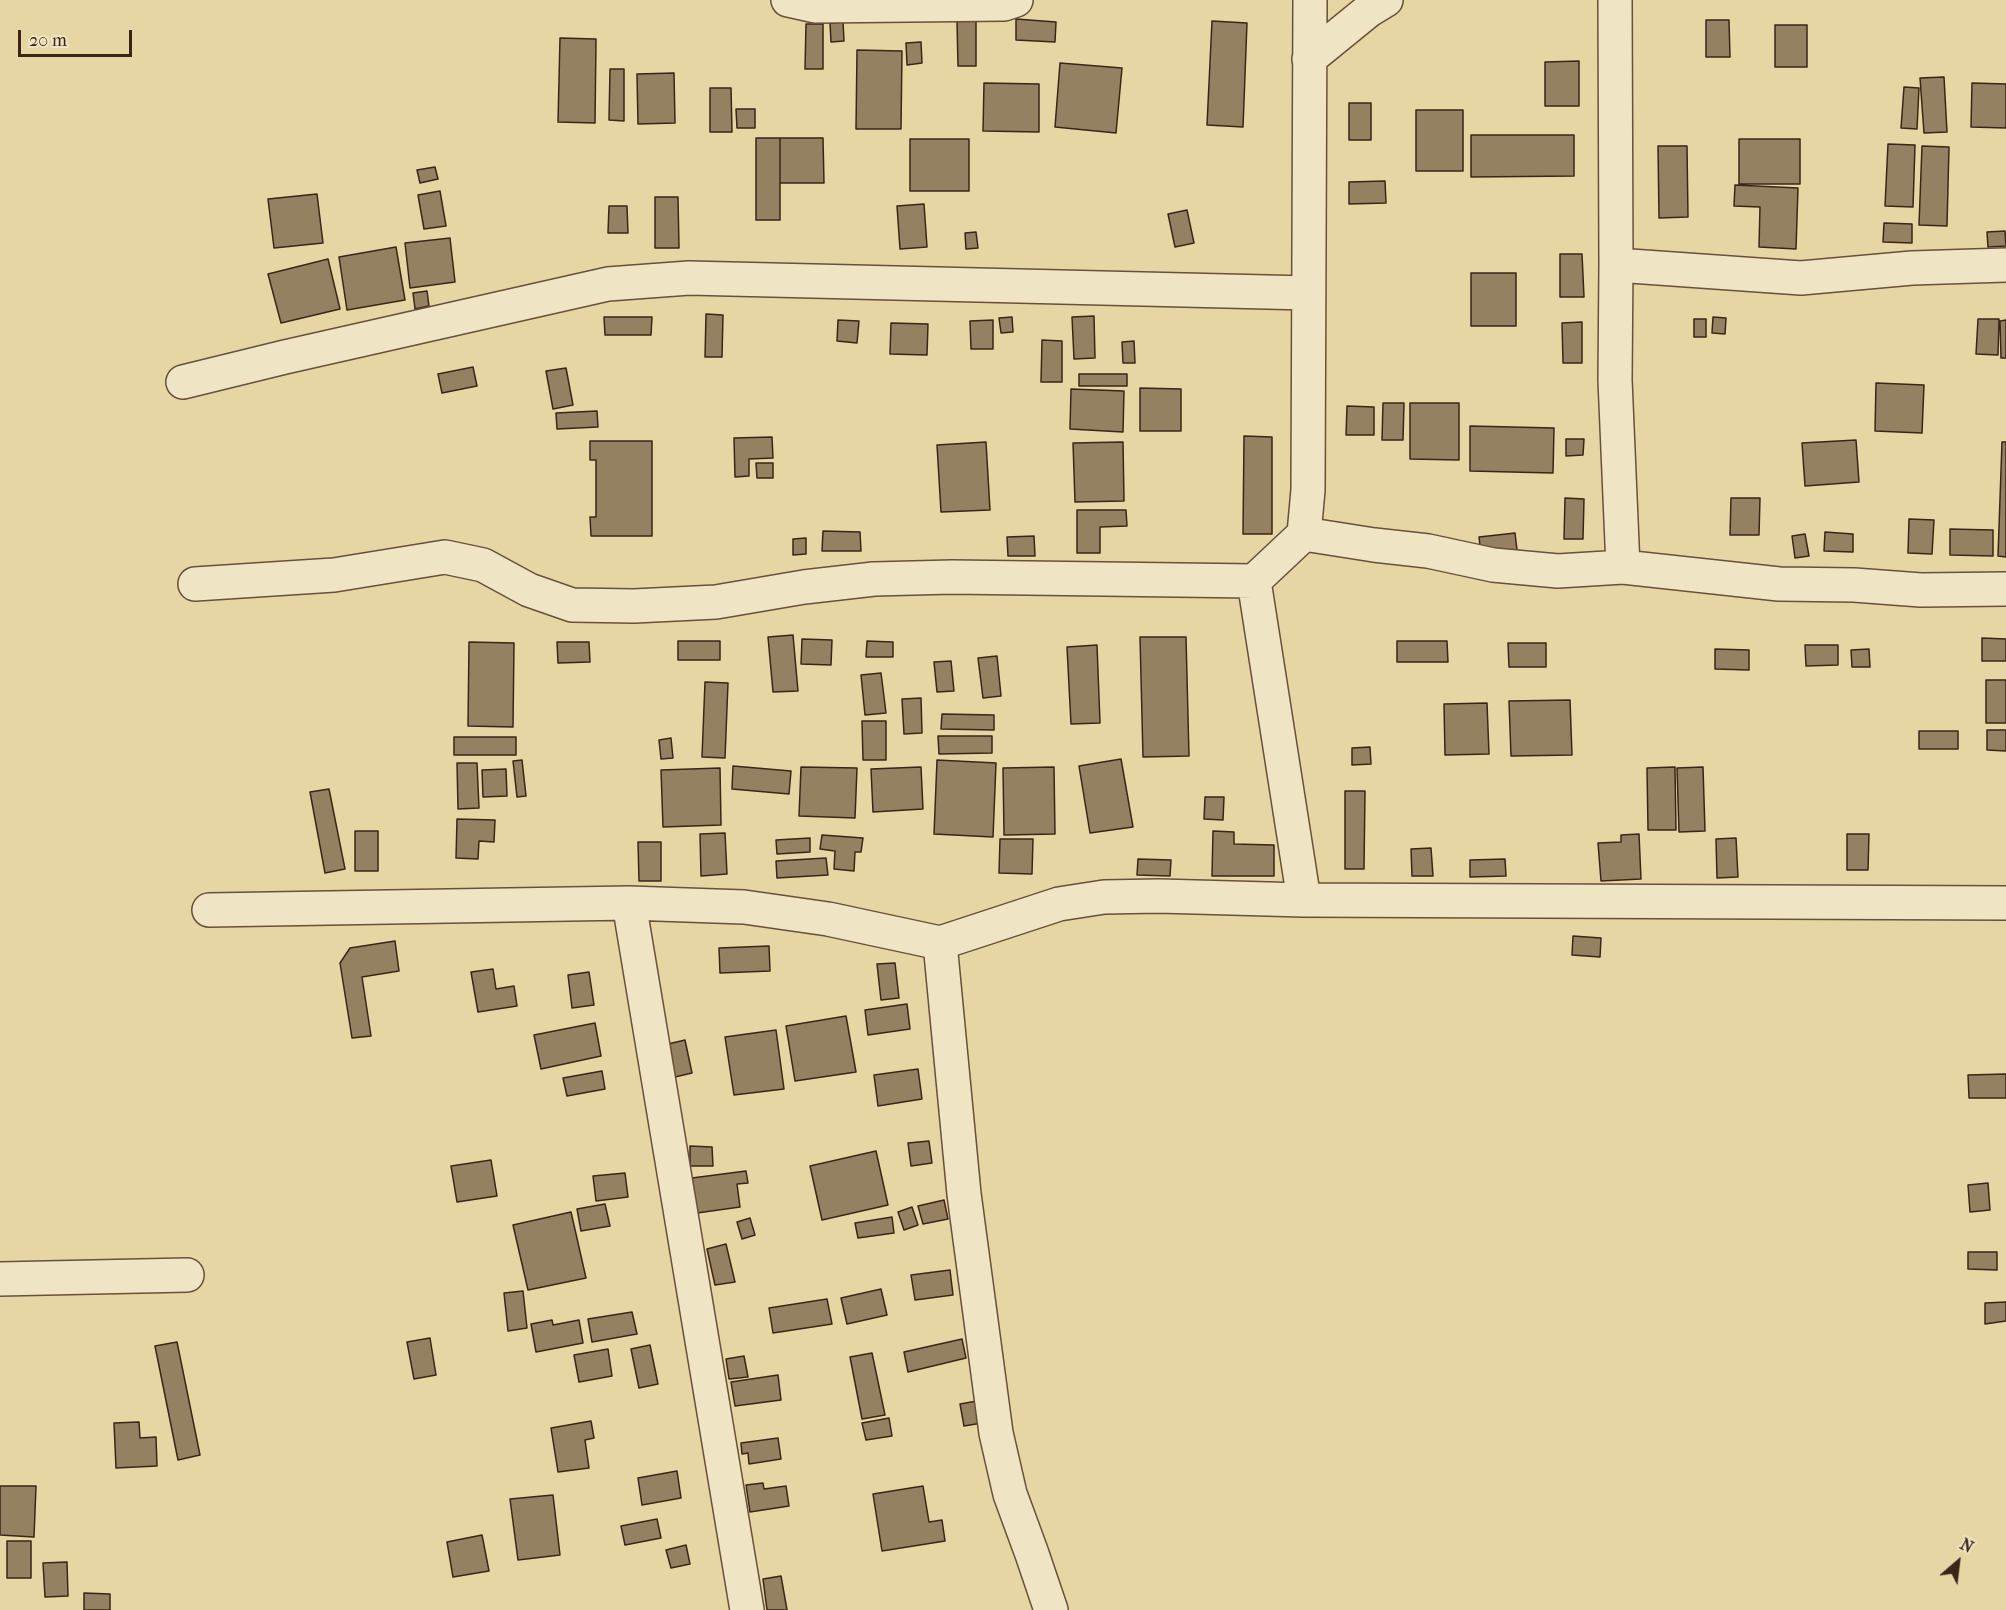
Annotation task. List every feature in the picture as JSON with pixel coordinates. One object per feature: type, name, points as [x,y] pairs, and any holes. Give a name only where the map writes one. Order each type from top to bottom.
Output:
[{"type":"street","points":[[788,0],[815,6],[1004,4],[1016,0]]},
{"type":"street","points":[[195,584],[334,575],[445,557],[483,566],[529,590],[572,605],[634,606],[716,602],[804,587],[874,579],[952,577],[1254,580],[1304,534],[1308,490],[1310,0]]},
{"type":"street","points":[[1310,60],[1368,11],[1386,0]]},
{"type":"street","points":[[1615,0],[1615,380],[1623,567]]},
{"type":"street","points":[[1616,265],[1801,278],[1912,268],[2006,265]]},
{"type":"street","points":[[183,382],[296,354],[608,284],[689,278],[1308,293]]},
{"type":"street","points":[[1304,534],[1428,552],[1493,565],[1558,571],[1623,567],[1779,584],[1854,585],[1921,590],[2006,589]]},
{"type":"street","points":[[1254,580],[1304,900]]},
{"type":"street","points":[[209,910],[629,903],[744,907],[828,919],[940,943],[1059,904],[1104,897],[2006,903]]},
{"type":"street","points":[[629,903],[747,1610]]},
{"type":"street","points":[[940,943],[964,1194],[996,1434],[1010,1494],[1051,1610]]},
{"type":"street","points":[[0,1279],[187,1275]]},
{"type":"building","points":[[1016,19],[1056,22],[1055,42],[1016,40]]},
{"type":"building","points":[[1706,20],[1729,20],[1730,57],[1706,57]]},
{"type":"building","points":[[957,21],[976,21],[976,66],[958,66]]},
{"type":"building","points":[[1212,21],[1247,23],[1243,127],[1207,125]]},
{"type":"building","points":[[843,22],[844,41],[831,42],[830,23]]},
{"type":"building","points":[[806,24],[823,24],[823,69],[805,69]]},
{"type":"building","points":[[1775,25],[1807,25],[1807,67],[1775,67]]},
{"type":"building","points":[[560,38],[596,39],[595,123],[558,122]]},
{"type":"building","points":[[921,42],[922,63],[907,65],[906,43]]},
{"type":"building","points":[[857,50],[902,51],[901,129],[856,129]]},
{"type":"building","points":[[1579,61],[1579,106],[1545,106],[1545,62]]},
{"type":"building","points":[[1060,63],[1122,68],[1116,133],[1055,127]]},
{"type":"building","points":[[610,69],[624,69],[624,121],[609,120]]},
{"type":"building","points":[[674,73],[675,123],[638,124],[637,74]]},
{"type":"building","points":[[1944,77],[1947,132],[1924,133],[1920,78]]},
{"type":"building","points":[[984,83],[1039,84],[1039,132],[983,131]]},
{"type":"building","points":[[1972,83],[2006,84],[2006,128],[1971,127]]},
{"type":"building","points":[[1904,87],[1919,88],[1917,129],[1901,128]]},
{"type":"building","points":[[710,88],[731,88],[732,132],[710,132]]},
{"type":"building","points":[[1349,103],[1371,103],[1371,140],[1349,140]]},
{"type":"building","points":[[736,109],[755,109],[755,128],[737,128]]},
{"type":"building","points":[[1416,110],[1463,110],[1463,171],[1416,171]]},
{"type":"building","points":[[1471,135],[1574,135],[1574,176],[1471,177]]},
{"type":"building","points":[[756,138],[780,138],[780,220],[756,220]]},
{"type":"building","points":[[780,138],[823,138],[824,183],[780,183]]},
{"type":"building","points":[[910,139],[969,139],[969,191],[910,191]]},
{"type":"building","points":[[1739,139],[1800,139],[1800,184],[1739,184]]},
{"type":"building","points":[[1888,144],[1915,145],[1913,207],[1885,206]]},
{"type":"building","points":[[1658,146],[1687,146],[1688,217],[1659,218]]},
{"type":"building","points":[[1922,146],[1949,147],[1947,226],[1919,225]]},
{"type":"building","points":[[435,167],[438,179],[420,183],[417,170]]},
{"type":"building","points":[[1385,181],[1386,203],[1349,204],[1349,182]]},
{"type":"building","points":[[1735,185],[1798,188],[1796,249],[1759,247],[1760,207],[1734,206]]},
{"type":"building","points":[[440,191],[446,226],[424,229],[418,195]]},
{"type":"building","points":[[317,194],[323,243],[274,248],[268,199]]},
{"type":"building","points":[[655,197],[678,197],[679,248],[655,248]]},
{"type":"building","points":[[924,204],[927,247],[900,249],[897,206]]},
{"type":"building","points":[[609,206],[627,206],[628,233],[608,233]]},
{"type":"building","points":[[1187,210],[1194,243],[1175,247],[1168,214]]},
{"type":"building","points":[[1884,223],[1912,224],[1912,243],[1883,242]]},
{"type":"building","points":[[2005,231],[2006,246],[1988,247],[1987,232]]},
{"type":"building","points":[[976,232],[978,248],[966,249],[965,233]]},
{"type":"building","points":[[450,238],[455,282],[410,288],[405,243]]},
{"type":"building","points":[[396,247],[405,300],[347,310],[339,257]]},
{"type":"building","points":[[1560,254],[1582,254],[1584,297],[1560,297]]},
{"type":"building","points":[[328,259],[340,309],[281,323],[268,274]]},
{"type":"building","points":[[1471,273],[1516,273],[1516,326],[1471,326]]},
{"type":"building","points":[[427,291],[429,306],[415,309],[413,293]]},
{"type":"building","points":[[706,314],[723,315],[722,357],[705,357]]},
{"type":"building","points":[[1094,316],[1095,358],[1074,359],[1072,317]]},
{"type":"building","points":[[604,317],[652,317],[651,335],[605,335]]},
{"type":"building","points":[[1012,317],[1013,332],[1001,333],[999,318]]},
{"type":"building","points":[[1713,317],[1726,318],[1725,334],[1712,333]]},
{"type":"building","points":[[1694,319],[1706,319],[1706,337],[1694,337]]},
{"type":"building","points":[[1978,319],[1999,319],[1998,355],[1976,354]]},
{"type":"building","points":[[838,320],[859,321],[857,343],[837,341]]},
{"type":"building","points":[[993,320],[993,349],[971,349],[970,321]]},
{"type":"building","points":[[2006,320],[2006,358],[2001,358],[2000,321]]},
{"type":"building","points":[[1582,322],[1582,363],[1563,363],[1562,323]]},
{"type":"building","points":[[891,323],[928,324],[927,355],[890,354]]},
{"type":"building","points":[[1042,340],[1062,341],[1062,382],[1041,382]]},
{"type":"building","points":[[1134,341],[1135,363],[1123,363],[1122,342]]},
{"type":"building","points":[[473,367],[477,386],[442,393],[438,374]]},
{"type":"building","points":[[566,368],[573,405],[553,409],[546,371]]},
{"type":"building","points":[[1079,374],[1127,374],[1127,386],[1079,386]]},
{"type":"building","points":[[1876,383],[1924,385],[1922,433],[1875,431]]},
{"type":"building","points":[[1140,388],[1181,389],[1181,431],[1140,431]]},
{"type":"building","points":[[1071,389],[1124,391],[1123,432],[1070,429]]},
{"type":"building","points":[[1383,403],[1404,403],[1403,440],[1382,440]]},
{"type":"building","points":[[1410,403],[1459,403],[1459,460],[1410,459]]},
{"type":"building","points":[[1347,406],[1374,407],[1374,435],[1346,435]]},
{"type":"building","points":[[597,411],[598,427],[557,429],[556,413]]},
{"type":"building","points":[[1470,426],[1554,428],[1553,473],[1470,471]]},
{"type":"building","points":[[1244,436],[1272,437],[1272,534],[1243,534]]},
{"type":"building","points":[[772,437],[773,458],[749,459],[749,476],[735,477],[734,438]]},
{"type":"building","points":[[1566,439],[1584,439],[1583,455],[1566,456]]},
{"type":"building","points":[[1856,440],[1859,482],[1805,486],[1802,443]]},
{"type":"building","points":[[590,441],[652,441],[652,536],[591,536],[590,517],[596,517],[596,460],[590,460]]},
{"type":"building","points":[[986,442],[990,510],[941,512],[937,445]]},
{"type":"building","points":[[1123,442],[1124,501],[1075,502],[1073,443]]},
{"type":"building","points":[[2002,442],[2006,442],[2006,557],[1998,556]]},
{"type":"building","points":[[756,463],[773,463],[773,478],[757,478]]},
{"type":"building","points":[[1565,498],[1584,499],[1583,539],[1564,539]]},
{"type":"building","points":[[1731,498],[1760,498],[1759,535],[1730,535]]},
{"type":"building","points":[[1077,510],[1126,510],[1127,526],[1100,527],[1100,553],[1077,553]]},
{"type":"building","points":[[1909,519],[1934,520],[1932,554],[1908,553]]},
{"type":"building","points":[[1950,529],[1993,530],[1993,556],[1950,555]]},
{"type":"building","points":[[823,531],[860,532],[861,551],[822,551]]},
{"type":"building","points":[[1825,532],[1853,534],[1853,552],[1824,551]]},
{"type":"building","points":[[1515,533],[1517,550],[1481,554],[1479,537]]},
{"type":"building","points":[[1805,534],[1809,556],[1795,558],[1792,536]]},
{"type":"building","points":[[1034,536],[1035,556],[1008,556],[1007,537]]},
{"type":"building","points":[[806,538],[806,554],[793,555],[793,539]]},
{"type":"building","points":[[793,635],[798,691],[773,692],[768,637]]},
{"type":"building","points":[[1140,637],[1186,637],[1189,756],[1143,757]]},
{"type":"building","points":[[1982,638],[2006,639],[2006,661],[1982,661]]},
{"type":"building","points":[[802,639],[832,640],[831,665],[801,664]]},
{"type":"building","points":[[678,641],[720,641],[720,660],[678,660]]},
{"type":"building","points":[[867,641],[893,642],[893,657],[866,657]]},
{"type":"building","points":[[1397,641],[1447,641],[1448,662],[1397,662]]},
{"type":"building","points":[[469,642],[514,643],[513,727],[468,726]]},
{"type":"building","points":[[557,642],[589,642],[590,662],[558,663]]},
{"type":"building","points":[[1508,643],[1546,643],[1546,667],[1509,667]]},
{"type":"building","points":[[1097,645],[1100,723],[1071,724],[1067,647]]},
{"type":"building","points":[[1805,645],[1838,645],[1838,665],[1806,666]]},
{"type":"building","points":[[1715,649],[1749,650],[1749,670],[1715,669]]},
{"type":"building","points":[[1869,649],[1870,667],[1852,667],[1851,650]]},
{"type":"building","points":[[997,656],[1001,696],[983,698],[978,658]]},
{"type":"building","points":[[951,661],[954,691],[937,692],[934,662]]},
{"type":"building","points":[[881,673],[886,713],[865,715],[861,675]]},
{"type":"building","points":[[1986,680],[2006,680],[2006,723],[1986,723]]},
{"type":"building","points":[[705,682],[728,683],[725,758],[702,757]]},
{"type":"building","points":[[921,698],[922,733],[904,734],[902,699]]},
{"type":"building","points":[[1570,700],[1572,755],[1511,756],[1509,701]]},
{"type":"building","points":[[1487,703],[1489,754],[1445,755],[1444,704]]},
{"type":"building","points":[[942,714],[994,715],[994,730],[941,729]]},
{"type":"building","points":[[862,721],[886,721],[886,760],[863,760]]},
{"type":"building","points":[[1987,730],[2006,730],[2006,751],[1987,750]]},
{"type":"building","points":[[1919,731],[1958,731],[1958,749],[1919,749]]},
{"type":"building","points":[[938,736],[992,736],[992,753],[939,754]]},
{"type":"building","points":[[454,737],[516,737],[516,755],[454,755]]},
{"type":"building","points":[[671,738],[673,758],[661,759],[659,740]]},
{"type":"building","points":[[1370,747],[1371,764],[1352,765],[1352,748]]},
{"type":"building","points":[[1121,759],[1133,827],[1090,833],[1079,766]]},
{"type":"building","points":[[522,760],[526,796],[517,797],[513,761]]},
{"type":"building","points":[[937,760],[996,763],[993,837],[934,834]]},
{"type":"building","points":[[457,763],[477,763],[479,808],[458,809]]},
{"type":"building","points":[[733,766],[791,771],[789,794],[732,789]]},
{"type":"building","points":[[801,767],[857,768],[855,818],[799,816]]},
{"type":"building","points":[[921,767],[923,809],[873,812],[871,769]]},
{"type":"building","points":[[1054,767],[1055,834],[1004,835],[1003,768]]},
{"type":"building","points":[[1675,767],[1676,830],[1648,830],[1647,768]]},
{"type":"building","points":[[1703,767],[1705,831],[1679,832],[1677,768]]},
{"type":"building","points":[[720,768],[721,825],[663,827],[661,770]]},
{"type":"building","points":[[506,769],[507,796],[483,797],[482,770]]},
{"type":"building","points":[[329,789],[345,869],[325,873],[310,792]]},
{"type":"building","points":[[1345,791],[1365,791],[1364,869],[1345,869]]},
{"type":"building","points":[[1205,797],[1224,797],[1223,820],[1204,819]]},
{"type":"building","points":[[457,819],[495,820],[494,842],[479,841],[478,859],[456,858]]},
{"type":"building","points":[[355,831],[378,831],[378,871],[355,871]]},
{"type":"building","points":[[1213,831],[1234,832],[1234,844],[1274,845],[1274,876],[1212,876]]},
{"type":"building","points":[[725,833],[727,874],[701,876],[700,834]]},
{"type":"building","points":[[1639,834],[1641,879],[1601,881],[1598,843],[1621,842],[1621,835]]},
{"type":"building","points":[[1847,834],[1869,834],[1868,870],[1847,870]]},
{"type":"building","points":[[822,835],[863,838],[861,852],[855,852],[854,871],[834,869],[835,851],[820,849]]},
{"type":"building","points":[[810,838],[810,852],[777,854],[776,840]]},
{"type":"building","points":[[1736,838],[1738,877],[1717,878],[1716,839]]},
{"type":"building","points":[[1000,839],[1033,839],[1032,874],[999,873]]},
{"type":"building","points":[[638,842],[661,842],[661,881],[639,881]]},
{"type":"building","points":[[1431,848],[1433,876],[1412,876],[1411,849]]},
{"type":"building","points":[[826,858],[828,875],[777,878],[776,861]]},
{"type":"building","points":[[1138,859],[1171,860],[1170,876],[1137,875]]},
{"type":"building","points":[[1505,859],[1506,876],[1470,877],[1470,860]]},
{"type":"building","points":[[1573,936],[1601,938],[1600,957],[1572,955]]},
{"type":"building","points":[[395,941],[399,971],[362,977],[371,1036],[352,1038],[340,963],[350,948]]},
{"type":"building","points":[[769,946],[770,971],[720,973],[719,948]]},
{"type":"building","points":[[895,963],[899,998],[881,1000],[877,964]]},
{"type":"building","points":[[493,969],[496,989],[514,986],[517,1006],[478,1012],[471,972]]},
{"type":"building","points":[[589,972],[594,1005],[572,1008],[568,975]]},
{"type":"building","points":[[907,1004],[910,1029],[868,1035],[865,1010]]},
{"type":"building","points":[[846,1016],[856,1072],[795,1081],[786,1026]]},
{"type":"building","points":[[595,1023],[601,1056],[541,1069],[534,1035]]},
{"type":"building","points":[[776,1030],[784,1089],[734,1095],[725,1037]]},
{"type":"building","points":[[685,1040],[692,1073],[675,1077],[668,1044]]},
{"type":"building","points":[[918,1069],[922,1099],[878,1106],[874,1075]]},
{"type":"building","points":[[602,1071],[605,1089],[567,1096],[563,1078]]},
{"type":"building","points":[[2006,1074],[2006,1098],[1969,1098],[1968,1075]]},
{"type":"building","points":[[929,1141],[932,1163],[911,1166],[908,1143]]},
{"type":"building","points":[[690,1146],[712,1147],[713,1166],[690,1166]]},
{"type":"building","points":[[876,1151],[888,1205],[822,1220],[810,1166]]},
{"type":"building","points":[[491,1160],[497,1196],[457,1202],[451,1166]]},
{"type":"building","points":[[746,1171],[748,1183],[737,1184],[740,1207],[697,1213],[692,1178]]},
{"type":"building","points":[[625,1173],[628,1197],[596,1201],[593,1176]]},
{"type":"building","points":[[1988,1183],[1990,1210],[1970,1212],[1968,1185]]},
{"type":"building","points":[[944,1200],[948,1219],[923,1224],[918,1206]]},
{"type":"building","points":[[605,1204],[610,1226],[581,1231],[577,1209]]},
{"type":"building","points":[[912,1207],[918,1225],[904,1230],[898,1212]]},
{"type":"building","points":[[571,1212],[586,1278],[528,1290],[513,1225]]},
{"type":"building","points":[[892,1217],[894,1233],[858,1238],[855,1223]]},
{"type":"building","points":[[750,1218],[755,1235],[742,1239],[737,1222]]},
{"type":"building","points":[[726,1244],[735,1282],[715,1285],[707,1249]]},
{"type":"building","points":[[1968,1252],[1997,1252],[1997,1270],[1968,1269]]},
{"type":"building","points":[[950,1270],[953,1295],[915,1300],[911,1275]]},
{"type":"building","points":[[881,1289],[887,1315],[847,1324],[841,1298]]},
{"type":"building","points":[[523,1291],[527,1328],[508,1331],[504,1293]]},
{"type":"building","points":[[827,1299],[832,1324],[773,1333],[769,1308]]},
{"type":"building","points":[[2006,1302],[2006,1321],[1985,1324],[1985,1303]]},
{"type":"building","points":[[632,1312],[637,1334],[592,1342],[588,1319]]},
{"type":"building","points":[[552,1320],[553,1325],[579,1320],[583,1343],[536,1352],[531,1324]]},
{"type":"building","points":[[430,1338],[436,1375],[414,1379],[407,1342]]},
{"type":"building","points":[[962,1339],[966,1358],[908,1372],[904,1352]]},
{"type":"building","points":[[177,1342],[200,1455],[178,1460],[155,1346]]},
{"type":"building","points":[[650,1345],[658,1384],[639,1388],[631,1349]]},
{"type":"building","points":[[608,1349],[612,1376],[579,1382],[574,1355]]},
{"type":"building","points":[[872,1353],[885,1415],[862,1419],[850,1357]]},
{"type":"building","points":[[744,1356],[748,1377],[729,1379],[726,1359]]},
{"type":"building","points":[[778,1375],[781,1400],[735,1406],[731,1382]]},
{"type":"building","points":[[977,1401],[982,1423],[964,1426],[960,1404]]},
{"type":"building","points":[[889,1418],[892,1436],[866,1440],[862,1423]]},
{"type":"building","points":[[591,1421],[594,1438],[585,1440],[589,1468],[558,1472],[551,1428]]},
{"type":"building","points":[[139,1422],[140,1438],[156,1437],[157,1466],[116,1468],[114,1423]]},
{"type":"building","points":[[778,1438],[781,1459],[749,1464],[748,1453],[742,1454],[741,1443]]},
{"type":"building","points":[[677,1471],[681,1498],[642,1505],[638,1478]]},
{"type":"building","points":[[763,1483],[764,1489],[786,1486],[789,1506],[750,1512],[746,1485]]},
{"type":"building","points":[[0,1486],[36,1486],[34,1537],[0,1535]]},
{"type":"building","points":[[923,1486],[929,1522],[942,1520],[945,1541],[882,1551],[873,1494]]},
{"type":"building","points":[[553,1495],[560,1555],[518,1560],[510,1499]]},
{"type":"building","points":[[657,1519],[661,1538],[625,1545],[621,1526]]},
{"type":"building","points":[[482,1535],[489,1571],[453,1577],[447,1542]]},
{"type":"building","points":[[7,1541],[31,1541],[31,1578],[7,1578]]},
{"type":"building","points":[[686,1545],[690,1564],[671,1568],[666,1550]]},
{"type":"building","points":[[67,1562],[68,1596],[45,1597],[43,1563]]},
{"type":"building","points":[[781,1576],[787,1610],[767,1610],[763,1579]]},
{"type":"building","points":[[84,1593],[110,1594],[110,1610],[84,1610]]}]
